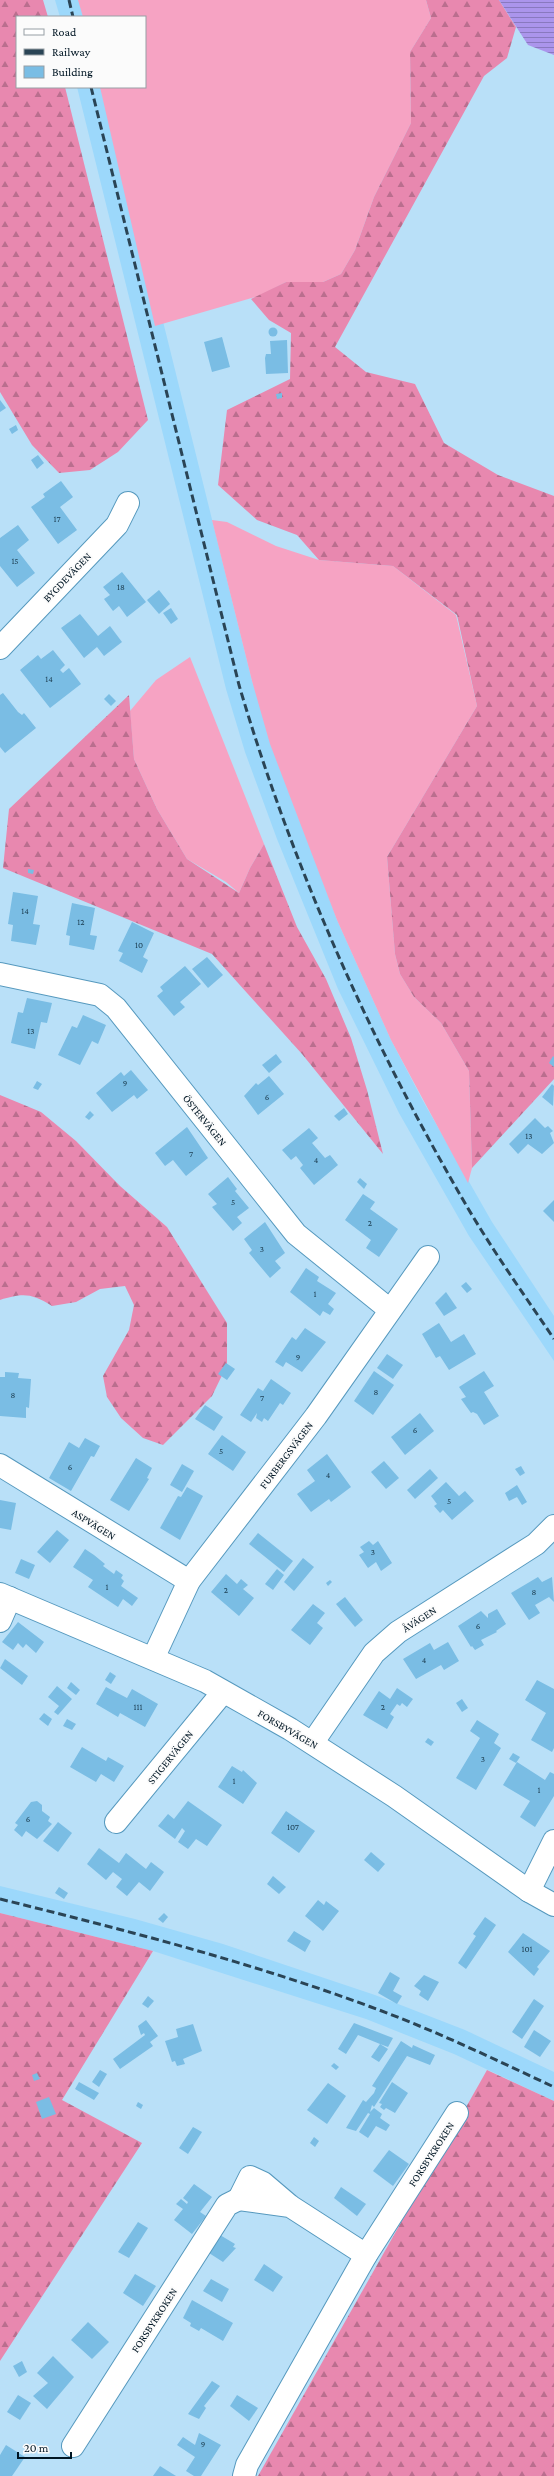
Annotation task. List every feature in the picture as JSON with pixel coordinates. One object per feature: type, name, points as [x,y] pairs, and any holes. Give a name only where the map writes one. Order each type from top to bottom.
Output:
[{"type":"street","name":"BYGDEVÄGEN","points":[[0,648],[117,525],[128,503]]},
{"type":"street","name":"ÖSTERVÄGEN","points":[[0,974],[100,995],[116,1008],[296,1234],[390,1310]]},
{"type":"street","name":"FURBERGSVÄGEN","points":[[152,1657],[157,1650],[189,1581],[316,1416],[428,1257]]},
{"type":"street","name":"ASPVÄGEN","points":[[0,1465],[189,1581]]},
{"type":"street","name":"ÅVÄGEN","points":[[313,1742],[374,1653],[398,1632],[536,1544],[554,1526]]},
{"type":"street","name":"FORSBYVÄGEN","points":[[5,1596],[152,1657],[223,1692],[313,1742],[394,1796],[529,1890],[554,1905]]},
{"type":"street","points":[[0,1621],[5,1596]]},
{"type":"street","name":"STIGERVÄGEN","points":[[116,1822],[223,1692]]},
{"type":"street","points":[[529,1890],[554,1841]]},
{"type":"street","name":"FORSBYKROKEN","points":[[244,2476],[247,2465],[366,2255],[457,2113]]},
{"type":"street","name":"FORSBYKROKEN","points":[[73,2446],[227,2205],[240,2199],[250,2177],[263,2183],[290,2206],[366,2255]]},
{"type":"shaded area","points":[[55,0],[83,0],[87,16],[60,16]]},
{"type":"shaded area","points":[[78,0],[426,0],[431,18],[410,52],[411,123],[374,197],[355,250],[341,274],[323,282],[286,282],[259,296],[155,326],[100,88],[146,88],[146,16],[83,16]]},
{"type":"shaded area","points":[[499,0],[554,0],[554,55],[528,45]]},
{"type":"shaded area","points":[[77,88],[105,88],[252,681],[337,920],[391,1040],[423,1101],[492,1222],[554,1316],[554,1361],[469,1236],[399,1113],[338,989],[277,839],[245,752],[226,689]]},
{"type":"shaded area","points":[[212,520],[227,522],[276,546],[319,560],[393,566],[456,615],[477,706],[387,857],[395,954],[400,974],[414,997],[441,1023],[469,1071],[472,1168],[468,1183],[391,1040],[337,920],[270,744],[252,681]]},
{"type":"shaded area","points":[[190,657],[264,844],[250,868],[239,893],[226,882],[187,859],[157,809],[134,759],[130,711],[156,680]]},
{"type":"shaded area","points":[[0,1886],[135,1919],[223,1944],[375,1995],[465,2030],[554,2072],[554,2101],[454,2054],[366,2019],[153,1951],[0,1913]]},
{"type":"green space","points":[[0,0],[43,0],[48,16],[16,16],[16,88],[65,88],[148,420],[118,452],[90,470],[59,473],[32,445],[0,392]]},
{"type":"green space","points":[[426,0],[499,0],[516,27],[507,58],[484,76],[335,347],[366,372],[415,384],[444,443],[498,475],[554,496],[554,1079],[472,1168],[469,1071],[441,1023],[414,997],[400,974],[395,954],[387,857],[477,706],[457,615],[393,566],[319,560],[297,535],[257,520],[218,485],[227,410],[290,379],[291,333],[269,320],[251,299],[286,282],[323,282],[341,274],[355,250],[374,197],[411,123],[410,52],[431,18]]},
{"type":"green space","points":[[129,695],[134,759],[157,809],[187,859],[239,893],[250,868],[264,844],[297,927],[326,979],[351,1038],[367,1090],[383,1154],[302,1054],[212,954],[3,868],[9,809]]},
{"type":"green space","points":[[0,1095],[41,1112],[76,1141],[120,1186],[167,1227],[227,1323],[227,1365],[212,1396],[163,1445],[143,1438],[121,1418],[107,1397],[103,1376],[129,1330],[134,1305],[125,1286],[100,1289],[76,1302],[52,1306],[38,1299],[21,1295],[0,1300]]},
{"type":"green space","points":[[0,1913],[153,1951],[62,2100],[142,2143],[0,2361]]},
{"type":"green space","points":[[487,2070],[554,2101],[554,2476],[258,2476]]},
{"type":"building","points":[[273,327],[278,332],[273,337],[268,332]]},
{"type":"building","points":[[222,337],[230,367],[212,372],[204,342]]},
{"type":"building","points":[[287,340],[288,373],[266,374],[265,358],[266,354],[271,354],[270,341]]},
{"type":"building","points":[[282,393],[282,398],[277,399],[276,394]]},
{"type":"building","points":[[0,400],[6,408],[0,412]]},
{"type":"building","points":[[16,425],[18,430],[12,434],[9,429]]},
{"type":"building","points":[[38,455],[44,463],[37,469],[31,460]]},
{"type":"building","points":[[61,481],[73,497],[60,507],[77,530],[58,544],[31,507],[45,497],[43,494]]},
{"type":"building","points":[[18,525],[29,540],[17,550],[35,573],[17,587],[0,566],[0,538]]},
{"type":"building","points":[[122,572],[146,602],[127,617],[119,606],[113,611],[104,599],[110,595],[103,587]]},
{"type":"building","points":[[159,590],[170,604],[159,614],[147,600]]},
{"type":"building","points":[[171,608],[178,619],[171,624],[163,613]]},
{"type":"building","points":[[80,614],[98,636],[110,626],[122,642],[104,656],[97,647],[84,658],[61,628]]},
{"type":"building","points":[[53,650],[65,665],[60,670],[63,673],[69,668],[81,684],[50,708],[20,670],[38,655],[41,659]]},
{"type":"building","points":[[3,693],[18,712],[22,715],[24,713],[36,728],[5,753],[0,747],[0,695]]},
{"type":"building","points":[[109,694],[116,701],[111,706],[104,699]]},
{"type":"building","points":[[28,869],[34,870],[33,874],[28,873]]},
{"type":"building","points":[[13,892],[38,896],[33,924],[40,925],[36,945],[11,941],[13,925],[8,924]]},
{"type":"building","points":[[72,903],[95,908],[90,935],[97,936],[94,950],[69,945],[70,936],[66,935]]},
{"type":"building","points":[[132,922],[154,933],[143,957],[148,960],[142,973],[119,961],[123,953],[118,951]]},
{"type":"building","points":[[207,957],[223,975],[208,988],[192,969]]},
{"type":"building","points":[[185,966],[201,984],[180,1002],[185,1007],[174,1016],[157,996],[163,991],[160,987]]},
{"type":"building","points":[[27,998],[52,1003],[47,1023],[41,1022],[35,1049],[11,1043],[18,1012],[23,1013]]},
{"type":"building","points":[[83,1015],[106,1025],[98,1044],[92,1041],[80,1065],[58,1055],[72,1026],[77,1028]]},
{"type":"building","points":[[276,1054],[282,1062],[269,1073],[262,1065]]},
{"type":"building","points":[[553,1056],[554,1057],[554,1067],[549,1063]]},
{"type":"building","points":[[131,1070],[148,1090],[137,1099],[134,1095],[112,1112],[96,1093],[121,1072],[124,1076]]},
{"type":"building","points":[[269,1076],[284,1094],[258,1115],[244,1096],[256,1083],[258,1085]]},
{"type":"building","points":[[37,1081],[42,1084],[38,1090],[33,1088]]},
{"type":"building","points":[[552,1084],[554,1086],[553,1106],[542,1097]]},
{"type":"building","points":[[344,1108],[348,1114],[339,1121],[334,1116]]},
{"type":"building","points":[[90,1111],[94,1115],[89,1120],[85,1117]]},
{"type":"building","points":[[535,1118],[545,1128],[548,1126],[553,1131],[550,1133],[554,1143],[542,1154],[528,1144],[518,1154],[509,1144]]},
{"type":"building","points":[[187,1127],[208,1158],[186,1176],[173,1160],[165,1166],[155,1153]]},
{"type":"building","points":[[309,1128],[318,1138],[312,1143],[325,1158],[330,1155],[338,1165],[314,1185],[300,1168],[303,1165],[296,1156],[291,1160],[282,1150]]},
{"type":"building","points":[[228,1177],[237,1189],[235,1191],[249,1208],[237,1217],[242,1223],[233,1231],[212,1207],[217,1204],[208,1194]]},
{"type":"building","points":[[360,1178],[367,1184],[364,1189],[357,1182]]},
{"type":"building","points":[[363,1194],[375,1202],[370,1209],[398,1229],[379,1257],[366,1248],[371,1240],[345,1220]]},
{"type":"building","points":[[554,1200],[554,1222],[543,1211]]},
{"type":"building","points":[[265,1222],[285,1253],[275,1261],[281,1268],[270,1278],[249,1253],[252,1250],[244,1239]]},
{"type":"building","points":[[306,1268],[319,1277],[317,1281],[336,1293],[328,1304],[334,1309],[330,1315],[323,1311],[320,1316],[290,1292]]},
{"type":"building","points":[[466,1282],[472,1289],[467,1293],[461,1286]]},
{"type":"building","points":[[446,1292],[457,1308],[444,1316],[435,1303]]},
{"type":"building","points":[[439,1323],[451,1342],[464,1334],[476,1354],[449,1370],[440,1356],[436,1358],[422,1334]]},
{"type":"building","points":[[305,1328],[326,1342],[302,1372],[286,1362],[283,1367],[275,1362],[292,1337],[296,1340]]},
{"type":"building","points":[[387,1354],[403,1365],[393,1379],[377,1368]]},
{"type":"building","points":[[226,1363],[235,1369],[227,1380],[218,1374]]},
{"type":"building","points":[[374,1371],[394,1385],[373,1415],[354,1401]]},
{"type":"building","points":[[484,1371],[494,1386],[484,1392],[499,1416],[484,1425],[477,1414],[473,1412],[471,1413],[461,1399],[466,1397],[459,1387]]},
{"type":"building","points":[[5,1372],[19,1373],[18,1378],[31,1379],[29,1408],[26,1407],[26,1418],[0,1416],[0,1377],[5,1377]]},
{"type":"building","points":[[271,1379],[291,1393],[283,1405],[280,1403],[268,1421],[264,1418],[262,1422],[256,1418],[257,1413],[251,1422],[240,1415],[258,1388],[263,1391]]},
{"type":"building","points":[[205,1405],[223,1417],[214,1431],[195,1419]]},
{"type":"building","points":[[420,1413],[434,1431],[405,1455],[391,1437]]},
{"type":"building","points":[[222,1435],[246,1452],[233,1471],[208,1454]]},
{"type":"building","points":[[85,1438],[100,1446],[94,1457],[91,1456],[71,1491],[49,1478],[69,1442],[79,1448]]},
{"type":"building","points":[[327,1454],[351,1487],[331,1502],[329,1499],[311,1512],[297,1494],[315,1481],[307,1470]]},
{"type":"building","points":[[136,1458],[152,1468],[147,1478],[149,1479],[129,1511],[110,1500]]},
{"type":"building","points":[[384,1461],[399,1478],[386,1489],[371,1472]]},
{"type":"building","points":[[182,1464],[194,1471],[182,1492],[170,1485]]},
{"type":"building","points":[[521,1466],[525,1473],[520,1476],[515,1469]]},
{"type":"building","points":[[430,1469],[438,1478],[415,1499],[407,1490]]},
{"type":"building","points":[[446,1482],[459,1496],[465,1491],[474,1501],[452,1520],[443,1510],[440,1513],[434,1506],[437,1504],[431,1496]]},
{"type":"building","points":[[517,1485],[527,1502],[522,1505],[517,1497],[509,1501],[505,1493]]},
{"type":"building","points":[[187,1487],[203,1496],[180,1540],[160,1528],[178,1496],[181,1497]]},
{"type":"building","points":[[0,1500],[16,1503],[11,1530],[0,1528]]},
{"type":"building","points":[[57,1530],[69,1540],[50,1563],[37,1552]]},
{"type":"building","points":[[258,1533],[293,1561],[284,1572],[249,1544]]},
{"type":"building","points":[[369,1541],[373,1545],[378,1541],[392,1563],[381,1571],[376,1562],[368,1568],[359,1555],[364,1552],[360,1547]]},
{"type":"building","points":[[85,1549],[105,1564],[103,1566],[114,1574],[116,1570],[123,1575],[121,1578],[124,1581],[121,1586],[138,1598],[132,1606],[123,1599],[118,1607],[88,1587],[93,1580],[73,1567]]},
{"type":"building","points":[[303,1558],[314,1567],[294,1591],[284,1582]]},
{"type":"building","points":[[21,1559],[35,1565],[29,1579],[15,1573]]},
{"type":"building","points":[[277,1569],[284,1575],[273,1590],[265,1584]]},
{"type":"building","points":[[226,1574],[237,1584],[241,1579],[248,1585],[243,1589],[254,1598],[239,1616],[211,1592]]},
{"type":"building","points":[[538,1577],[542,1582],[552,1577],[554,1602],[549,1597],[535,1605],[540,1613],[529,1620],[511,1593]]},
{"type":"building","points":[[330,1580],[332,1582],[328,1586],[326,1583]]},
{"type":"building","points":[[345,1597],[363,1620],[355,1627],[336,1604]]},
{"type":"building","points":[[313,1604],[325,1613],[317,1623],[323,1628],[310,1645],[291,1630]]},
{"type":"building","points":[[497,1609],[506,1624],[496,1631],[497,1632],[481,1640],[484,1645],[475,1650],[472,1646],[471,1647],[458,1626],[481,1611],[488,1618],[488,1614]]},
{"type":"building","points":[[18,1622],[44,1642],[36,1653],[26,1644],[23,1648],[18,1643],[13,1650],[2,1642]]},
{"type":"building","points":[[448,1642],[459,1661],[444,1670],[441,1665],[416,1679],[403,1659],[430,1643],[434,1650]]},
{"type":"building","points":[[5,1659],[28,1676],[22,1685],[0,1668]]},
{"type":"building","points":[[110,1672],[116,1676],[111,1684],[105,1680]]},
{"type":"building","points":[[537,1680],[554,1689],[554,1748],[552,1752],[531,1740],[546,1713],[525,1700]]},
{"type":"building","points":[[71,1682],[80,1690],[76,1695],[67,1688]]},
{"type":"building","points":[[57,1686],[72,1699],[58,1715],[54,1712],[59,1706],[48,1697]]},
{"type":"building","points":[[106,1687],[127,1698],[132,1689],[158,1704],[145,1727],[120,1713],[118,1717],[96,1704]]},
{"type":"building","points":[[397,1688],[413,1699],[407,1707],[402,1703],[400,1706],[397,1704],[390,1714],[394,1717],[387,1729],[363,1715],[379,1691],[390,1699]]},
{"type":"building","points":[[462,1699],[468,1708],[462,1712],[456,1703]]},
{"type":"building","points":[[44,1713],[52,1719],[48,1726],[39,1719]]},
{"type":"building","points":[[67,1719],[76,1724],[72,1730],[63,1726]]},
{"type":"building","points":[[477,1720],[499,1734],[494,1743],[501,1748],[476,1790],[456,1778],[480,1738],[470,1731]]},
{"type":"building","points":[[428,1738],[434,1742],[431,1746],[425,1742]]},
{"type":"building","points":[[82,1747],[106,1761],[108,1757],[124,1766],[114,1782],[101,1774],[96,1782],[70,1767]]},
{"type":"building","points":[[513,1753],[520,1757],[516,1763],[509,1759]]},
{"type":"building","points":[[517,1762],[545,1780],[550,1772],[554,1774],[554,1796],[535,1827],[520,1817],[530,1801],[503,1785]]},
{"type":"building","points":[[232,1766],[242,1772],[243,1770],[257,1783],[243,1804],[218,1787]]},
{"type":"building","points":[[37,1801],[42,1805],[42,1811],[50,1817],[48,1821],[52,1824],[37,1839],[26,1831],[22,1837],[14,1830],[18,1825],[15,1823],[31,1802]]},
{"type":"building","points":[[188,1801],[222,1825],[207,1846],[196,1839],[188,1849],[178,1842],[185,1831],[182,1828],[175,1839],[158,1826],[168,1814],[174,1819]]},
{"type":"building","points":[[286,1811],[315,1831],[299,1853],[271,1833]]},
{"type":"building","points":[[58,1822],[72,1833],[58,1852],[43,1841]]},
{"type":"building","points":[[99,1848],[119,1863],[126,1853],[146,1869],[151,1862],[164,1872],[150,1891],[139,1882],[127,1896],[116,1887],[122,1879],[113,1872],[106,1880],[87,1864]]},
{"type":"building","points":[[371,1852],[385,1864],[378,1872],[364,1860]]},
{"type":"building","points":[[273,1876],[286,1887],[279,1894],[267,1884]]},
{"type":"building","points":[[59,1887],[68,1893],[64,1899],[55,1893]]},
{"type":"building","points":[[318,1900],[324,1905],[326,1901],[339,1911],[323,1931],[305,1916]]},
{"type":"building","points":[[164,1913],[168,1917],[163,1923],[158,1919]]},
{"type":"building","points":[[485,1917],[496,1925],[466,1969],[458,1963],[476,1936],[473,1934]]},
{"type":"building","points":[[294,1931],[311,1941],[305,1952],[287,1941]]},
{"type":"building","points":[[523,1933],[550,1951],[537,1967],[539,1969],[534,1976],[508,1952]]},
{"type":"building","points":[[390,1972],[400,1978],[393,1991],[402,1996],[397,2004],[378,1993]]},
{"type":"building","points":[[424,1975],[439,1982],[428,2001],[419,1995],[421,1991],[414,1986]]},
{"type":"building","points":[[148,1996],[154,2001],[148,2008],[142,2004]]},
{"type":"building","points":[[534,1999],[544,2006],[522,2039],[512,2032]]},
{"type":"building","points":[[146,2020],[158,2036],[150,2042],[153,2046],[120,2069],[113,2059],[145,2035],[144,2033],[141,2035],[138,2026]]},
{"type":"building","points":[[354,2023],[393,2038],[388,2047],[358,2035],[346,2054],[338,2049]]},
{"type":"building","points":[[193,2024],[202,2051],[183,2059],[185,2064],[177,2066],[175,2061],[172,2062],[165,2041],[178,2037],[176,2029]]},
{"type":"building","points":[[534,2030],[551,2041],[540,2057],[524,2047]]},
{"type":"building","points":[[401,2041],[412,2048],[413,2045],[435,2055],[430,2065],[407,2056],[374,2107],[372,2105],[370,2112],[374,2108],[382,2114],[380,2118],[390,2125],[386,2131],[376,2126],[368,2138],[359,2132],[370,2114],[368,2113],[356,2131],[346,2128],[363,2100],[366,2102],[374,2093],[376,2088],[372,2086]]},
{"type":"building","points":[[380,2044],[388,2049],[379,2062],[371,2057]]},
{"type":"building","points":[[334,2063],[339,2067],[336,2070],[331,2066]]},
{"type":"building","points":[[100,2070],[107,2074],[99,2087],[92,2082]]},
{"type":"building","points":[[37,2073],[40,2079],[34,2081],[32,2075]]},
{"type":"building","points":[[79,2082],[99,2093],[94,2100],[75,2089]]},
{"type":"building","points":[[392,2082],[408,2093],[395,2113],[386,2108],[384,2110],[380,2107],[382,2104],[379,2103]]},
{"type":"building","points":[[328,2083],[346,2096],[327,2124],[307,2110]]},
{"type":"building","points":[[49,2097],[56,2114],[42,2119],[36,2102]]},
{"type":"building","points":[[138,2102],[143,2105],[141,2109],[136,2106]]},
{"type":"building","points":[[193,2127],[202,2132],[188,2154],[179,2148]]},
{"type":"building","points":[[314,2137],[319,2141],[315,2147],[310,2143]]},
{"type":"building","points":[[389,2150],[409,2164],[393,2186],[373,2171]]},
{"type":"building","points":[[194,2184],[212,2197],[200,2212],[206,2216],[192,2234],[174,2220],[183,2209],[176,2204],[181,2199],[187,2204],[188,2202],[183,2198]]},
{"type":"building","points":[[341,2187],[366,2204],[357,2216],[334,2198]]},
{"type":"building","points":[[138,2222],[148,2228],[129,2258],[118,2252]]},
{"type":"building","points":[[220,2235],[235,2244],[233,2247],[236,2248],[223,2262],[209,2253]]},
{"type":"building","points":[[264,2264],[283,2277],[273,2292],[254,2280]]},
{"type":"building","points":[[135,2274],[156,2286],[143,2306],[123,2293]]},
{"type":"building","points":[[211,2279],[229,2289],[222,2302],[203,2291]]},
{"type":"building","points":[[192,2300],[233,2323],[223,2341],[201,2328],[199,2331],[190,2326],[191,2323],[183,2318]]},
{"type":"building","points":[[88,2322],[109,2342],[92,2359],[71,2340]]},
{"type":"building","points":[[53,2356],[74,2377],[47,2409],[33,2396],[48,2383],[37,2373]]},
{"type":"building","points":[[22,2361],[27,2372],[19,2377],[13,2366]]},
{"type":"building","points":[[212,2381],[220,2386],[204,2406],[206,2408],[199,2419],[188,2414]]},
{"type":"building","points":[[18,2395],[31,2403],[20,2420],[7,2412]]},
{"type":"building","points":[[237,2395],[258,2408],[249,2421],[230,2406]]},
{"type":"building","points":[[199,2433],[221,2445],[201,2476],[194,2476],[186,2471],[195,2457],[177,2445],[183,2437],[195,2445]]},
{"type":"building","points":[[6,2445],[25,2457],[12,2476],[0,2476],[0,2455]]},
{"type":"building","points":[[160,2466],[176,2476],[153,2476]]},
{"type":"railway","points":[[69,0],[73,16]]},
{"type":"railway","points":[[91,88],[239,685],[283,818],[308,884],[335,948],[395,1075],[462,1198],[507,1270],[554,1339]]},
{"type":"railway","points":[[0,1899],[233,1961],[325,1991],[418,2025],[554,2087]]}]
